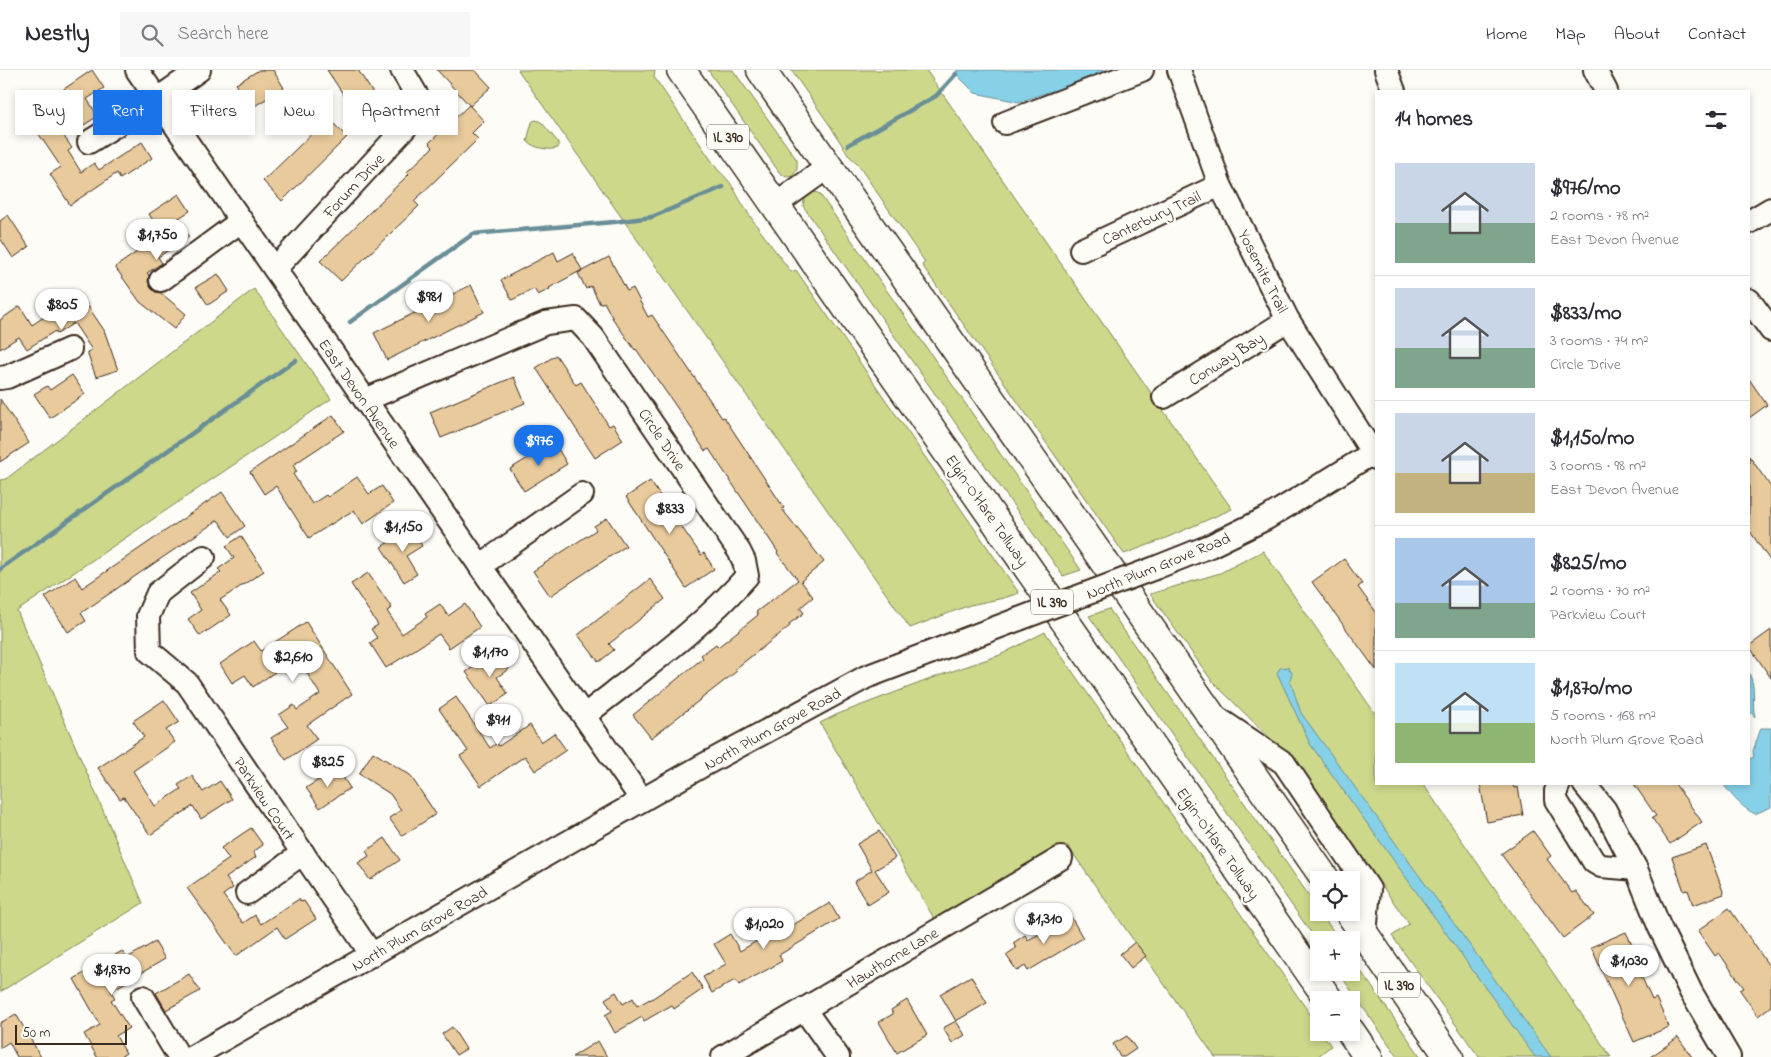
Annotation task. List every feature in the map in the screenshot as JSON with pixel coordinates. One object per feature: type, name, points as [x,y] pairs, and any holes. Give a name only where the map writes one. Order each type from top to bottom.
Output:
[{"type":"highway","name":"Elgin-O'Hare Tollway","points":[[681,70],[1323,991]]},
{"type":"highway","points":[[761,70],[1320,871]]},
{"type":"highway","name":"IL 390","points":[[1355,921],[1450,1057]]},
{"type":"highway","points":[[1357,1041],[1368,1057]]},
{"type":"street","name":"East Devon Avenue","points":[[137,70],[150,90]]},
{"type":"street","points":[[162,96],[199,70]]},
{"type":"street","name":"Forum Drive","points":[[275,269],[406,127],[419,110],[416,94],[402,70]]},
{"type":"street","points":[[1005,123],[1142,70]]},
{"type":"street","name":"Yosemite Trail","points":[[1179,70],[1220,186],[1288,320],[1375,454]]},
{"type":"street","points":[[1386,70],[1394,90]]},
{"type":"street","points":[[1595,70],[1605,90]]},
{"type":"street","name":"East Devon Avenue","points":[[162,109],[642,800]]},
{"type":"street","points":[[89,142],[100,135]]},
{"type":"street","points":[[775,205],[828,167]]},
{"type":"street","name":"Canterbury Trail","points":[[1081,250],[1220,186]]},
{"type":"street","points":[[1750,221],[1771,209]]},
{"type":"street","points":[[161,280],[241,221]]},
{"type":"street","points":[[1750,301],[1771,330]]},
{"type":"street","name":"Circle Drive","points":[[365,400],[546,324],[576,319],[593,337],[739,551],[744,561],[747,576],[731,595],[679,640],[584,716]]},
{"type":"street","name":"Conway Bay","points":[[1164,397],[1288,320]]},
{"type":"street","points":[[0,378],[7,377],[70,349]]},
{"type":"street","name":"North Plum Grove Road","points":[[192,1057],[642,800],[866,677],[1210,546],[1267,518],[1375,454]]},
{"type":"street","points":[[480,566],[582,494]]},
{"type":"street","name":"Parkview Court","points":[[204,557],[158,593],[148,616],[149,652],[187,683],[372,955]]},
{"type":"street","points":[[1210,714],[1284,763],[1369,889],[1364,935]]},
{"type":"street","points":[[1559,785],[1556,791],[1556,800],[1594,862],[1602,866],[1636,869]]},
{"type":"street","points":[[1585,785],[1605,810],[1636,869],[1659,926],[1691,992],[1729,1057]]},
{"type":"street","points":[[247,893],[303,853]]},
{"type":"street","name":"Hawthorne Lane","points":[[723,1057],[1061,858]]},
{"type":"street","points":[[142,997],[179,1057]]},
{"type":"street","points":[[804,1009],[838,1057]]},
{"type":"green space","points":[[518,70],[655,70],[654,77],[718,170],[730,182],[754,222],[791,272],[796,270],[1019,593],[970,605],[910,628]]},
{"type":"green space","points":[[708,70],[733,70],[797,160],[797,169],[793,176],[786,177],[779,172]]},
{"type":"green space","points":[[791,70],[926,70],[1232,509],[1124,554],[922,265],[925,262],[856,162],[848,155]]},
{"type":"green space","points":[[535,120],[542,123],[558,142],[558,148],[542,148],[527,141],[532,122]]},
{"type":"green space","points":[[814,192],[819,193],[1081,570],[1063,576],[803,206],[806,197]]},
{"type":"green space","points":[[254,289],[331,399],[17,611],[143,903],[0,992],[0,480],[6,479]]},
{"type":"green space","points":[[1263,551],[1375,714],[1375,785],[1424,785],[1611,1057],[1479,1057],[1392,936],[1409,924],[1296,764],[1212,681],[1150,594],[1220,573]]},
{"type":"green space","points":[[1109,609],[1310,897],[1310,921],[1326,921],[1333,931],[1310,931],[1089,616]]},
{"type":"green space","points":[[1045,632],[1310,1014],[1310,1041],[1328,1041],[1331,1046],[1317,1057],[1215,1057],[1067,845],[935,920],[820,723],[838,714],[941,675],[1000,655]]},
{"type":"green space","points":[[1360,970],[1421,1057],[1398,1057],[1360,1003],[1360,991],[1352,991],[1345,981],[1360,981]]},
{"type":"water","points":[[957,70],[1127,70],[1019,102],[975,93],[956,74]]},
{"type":"water","points":[[1288,667],[1292,673],[1290,680],[1301,713],[1551,1057],[1535,1057],[1310,744],[1277,673],[1280,668]]},
{"type":"water","points":[[1750,676],[1753,684],[1755,717],[1750,712]]},
{"type":"water","points":[[1761,728],[1771,728],[1771,807],[1755,814],[1738,801],[1724,785],[1750,785],[1750,759],[1754,757],[1753,751]]},
{"type":"building","points":[[92,70],[104,88],[93,90],[93,95],[87,99],[93,108],[93,119],[84,125],[83,124],[83,90],[62,90]]},
{"type":"building","points":[[259,70],[273,70],[284,88],[281,90],[265,90],[265,100],[255,106],[255,90],[231,90],[238,86],[236,84]]},
{"type":"building","points":[[327,70],[358,70],[371,90],[343,90],[343,94]]},
{"type":"building","points":[[437,70],[475,70],[491,87],[470,106],[458,93],[458,90],[455,90]]},
{"type":"building","points":[[469,105],[484,121],[472,133],[478,139],[414,201],[419,206],[341,281],[320,261],[409,174],[407,172],[433,147],[429,143],[437,135],[458,135],[458,115]]},
{"type":"building","points":[[333,123],[347,137],[282,201],[263,181],[310,135],[333,135]]},
{"type":"building","points":[[39,135],[63,135],[72,148],[68,151],[81,172],[94,163],[99,170],[142,142],[152,158],[120,179],[117,173],[70,205],[50,174],[61,167]]},
{"type":"building","points":[[179,194],[190,211],[177,219],[189,237],[158,257],[162,263],[147,273],[151,288],[155,292],[161,293],[186,314],[174,329],[140,302],[115,267],[162,235],[149,214]]},
{"type":"building","points":[[8,215],[29,247],[13,258],[0,238],[0,221]]},
{"type":"building","points":[[554,252],[558,261],[573,253],[582,270],[538,295],[534,289],[512,300],[501,280]]},
{"type":"building","points":[[609,257],[627,291],[633,288],[648,317],[652,315],[722,418],[724,417],[784,508],[782,509],[824,562],[801,581],[813,597],[800,608],[804,613],[735,669],[737,671],[651,738],[633,715],[703,658],[701,655],[716,644],[718,647],[758,615],[756,612],[798,580],[777,553],[709,449],[705,451],[696,435],[613,319],[604,302],[600,304],[591,286],[586,289],[578,273]]},
{"type":"building","points":[[218,274],[229,291],[208,305],[196,287]]},
{"type":"building","points":[[471,285],[484,312],[387,360],[374,333]]},
{"type":"building","points":[[79,293],[104,330],[118,370],[96,377],[87,352],[92,350],[74,323],[57,334],[55,331],[27,349],[19,337],[0,349],[0,320],[20,306],[32,325]]},
{"type":"building","points":[[556,355],[576,385],[581,382],[609,426],[613,424],[623,440],[595,458],[536,368]]},
{"type":"building","points":[[72,375],[85,394],[50,418],[34,394],[47,386],[50,390]]},
{"type":"building","points":[[514,377],[525,403],[441,438],[430,412]]},
{"type":"building","points":[[1750,380],[1767,405],[1750,417]]},
{"type":"building","points":[[0,399],[29,443],[0,462]]},
{"type":"building","points":[[333,415],[344,431],[293,465],[297,472],[293,474],[312,504],[326,495],[328,497],[357,477],[369,494],[382,486],[393,503],[363,524],[354,510],[309,538],[276,486],[264,494],[250,472]]},
{"type":"building","points":[[554,442],[567,464],[524,491],[510,469]]},
{"type":"building","points":[[1750,457],[1771,487],[1771,562],[1750,531]]},
{"type":"building","points":[[650,481],[701,555],[704,553],[714,569],[686,588],[626,497]]},
{"type":"building","points":[[222,492],[245,526],[230,537],[218,520],[81,613],[86,621],[68,632],[45,597],[75,577],[82,588]]},
{"type":"building","points":[[607,518],[626,546],[550,596],[533,571],[596,530],[594,526]]},
{"type":"building","points":[[411,528],[422,546],[406,556],[417,574],[404,582],[381,547]]},
{"type":"building","points":[[241,536],[264,571],[220,600],[231,615],[200,636],[188,619],[201,610],[190,593],[221,572],[218,569],[234,558],[226,546]]},
{"type":"building","points":[[1344,559],[1362,584],[1358,587],[1375,611],[1375,669],[1312,582]]},
{"type":"building","points":[[368,573],[392,608],[387,611],[402,634],[427,617],[425,614],[440,604],[448,616],[465,604],[480,627],[449,648],[439,634],[386,668],[370,643],[377,638],[371,629],[378,625],[351,584]]},
{"type":"building","points":[[650,579],[665,599],[609,644],[614,650],[599,662],[578,635]]},
{"type":"building","points":[[306,622],[352,694],[307,725],[317,739],[286,760],[271,738],[288,727],[279,715],[294,705],[297,710],[320,694],[293,651],[271,666],[275,672],[253,687],[245,675],[232,683],[220,664],[254,641],[261,651]]},
{"type":"building","points":[[1771,630],[1771,678],[1750,647],[1750,645]]},
{"type":"building","points":[[497,651],[509,669],[497,677],[508,694],[490,706],[466,672]]},
{"type":"building","points":[[456,697],[490,748],[497,743],[499,746],[530,725],[541,742],[554,733],[566,750],[535,771],[525,756],[481,786],[460,756],[468,751],[439,709]]},
{"type":"building","points":[[164,700],[179,722],[166,730],[175,742],[133,771],[155,806],[181,789],[178,785],[192,776],[203,792],[220,781],[232,799],[201,819],[193,806],[150,835],[124,797],[120,799],[98,768],[144,737],[133,721]]},
{"type":"building","points":[[373,752],[410,775],[436,814],[402,836],[389,818],[401,810],[390,794],[359,774]]},
{"type":"building","points":[[337,768],[350,788],[320,808],[306,788]]},
{"type":"building","points":[[1480,785],[1513,785],[1514,788],[1518,787],[1523,815],[1487,822]]},
{"type":"building","points":[[1635,785],[1676,785],[1702,822],[1670,844],[1652,818],[1656,816]]},
{"type":"building","points":[[251,828],[263,845],[253,852],[256,857],[226,878],[233,888],[223,895],[243,923],[255,915],[261,924],[299,899],[301,902],[304,901],[316,919],[285,939],[277,927],[236,956],[187,888],[229,859],[221,848]]},
{"type":"building","points":[[879,831],[895,858],[875,870],[889,892],[868,905],[854,882],[872,870],[857,844]]},
{"type":"building","points":[[1533,831],[1551,856],[1547,859],[1572,893],[1576,891],[1594,915],[1563,938],[1501,854]]},
{"type":"building","points":[[385,838],[400,860],[370,880],[358,863],[369,856],[366,851]]},
{"type":"building","points":[[1706,845],[1724,894],[1693,905],[1688,890],[1684,891],[1672,857]]},
{"type":"building","points":[[830,903],[839,919],[779,955],[782,961],[772,967],[739,985],[735,980],[712,993],[703,977],[726,964],[714,944],[730,934],[740,951],[767,935],[769,939]]},
{"type":"building","points":[[1729,908],[1771,969],[1771,1006],[1758,1016],[1740,990],[1744,988],[1719,953],[1715,956],[1698,931]]},
{"type":"building","points":[[1071,917],[1083,938],[1028,971],[1025,966],[1017,971],[1006,955],[1016,948],[1013,943],[1025,935],[1028,940]]},
{"type":"building","points":[[1626,932],[1639,960],[1635,962],[1652,1000],[1656,998],[1669,1027],[1634,1042],[1591,947]]},
{"type":"building","points":[[155,942],[165,959],[111,991],[115,998],[111,1000],[129,1028],[116,1036],[126,1053],[120,1057],[97,1057],[84,1034],[100,1025],[74,979],[122,951],[127,958]]},
{"type":"building","points":[[1135,942],[1146,956],[1131,968],[1120,954]]},
{"type":"building","points":[[692,972],[703,989],[674,1009],[672,1005],[644,1021],[642,1017],[615,1033],[605,1015],[612,1011],[605,999],[616,992],[623,1004],[633,998],[637,1006],[650,1000]]},
{"type":"building","points":[[189,974],[200,991],[166,1010],[156,993]]},
{"type":"building","points":[[971,976],[987,1003],[956,1021],[940,994]]},
{"type":"building","points":[[907,1000],[927,1035],[897,1053],[879,1022],[893,1014],[891,1010]]},
{"type":"building","points":[[16,1014],[41,1057],[17,1057],[9,1042],[0,1048],[0,1023]]},
{"type":"building","points":[[956,1021],[965,1035],[952,1043],[943,1028]]},
{"type":"building","points":[[452,1027],[466,1049],[456,1055],[442,1034]]},
{"type":"building","points":[[1127,1036],[1136,1049],[1124,1057],[1120,1057],[1113,1044]]},
{"type":"building","points":[[1678,1037],[1692,1057],[1650,1057],[1669,1044]]},
{"type":"building","points":[[598,1041],[607,1057],[572,1057]]},
{"type":"waterway","points":[[848,145],[936,96],[956,74]]},
{"type":"waterway","points":[[350,322],[473,234],[652,217],[723,187]]},
{"type":"waterway","points":[[0,569],[296,360]]}]
